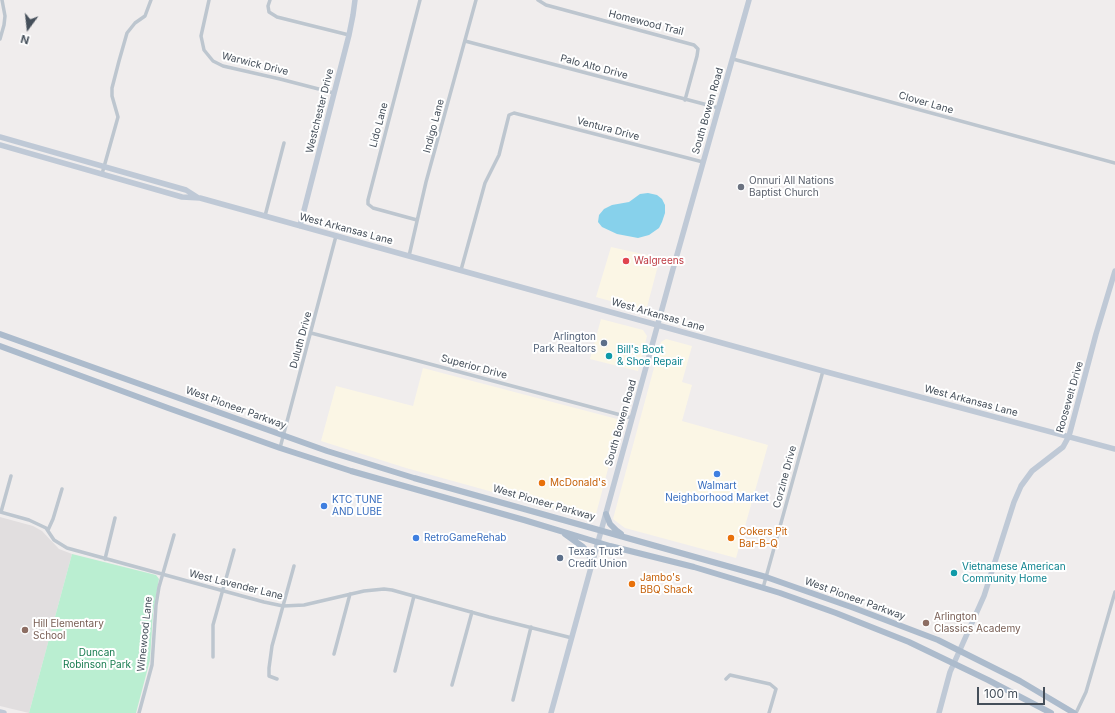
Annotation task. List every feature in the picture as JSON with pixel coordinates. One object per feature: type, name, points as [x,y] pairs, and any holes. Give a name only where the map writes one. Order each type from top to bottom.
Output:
[{"type":"main road","name":"Westchester Drive","points":[[300,226],[353,15],[355,0]]},
{"type":"main road","name":"South Bowen Road","points":[[551,713],[749,0]]},
{"type":"main road","name":"West Arkansas Lane","points":[[0,137],[186,190],[197,198]]},
{"type":"main road","name":"West Arkansas Lane","points":[[0,145],[182,197],[197,198],[265,216],[823,371],[1115,449]]},
{"type":"main road","name":"Roosevelt Drive","points":[[939,713],[950,672],[984,596],[1014,502],[1032,471],[1063,447],[1069,436],[1096,334],[1115,270]]},
{"type":"main road","name":"West Pioneer Parkway","points":[[0,334],[327,451],[766,577],[938,640],[1020,681],[1075,713]]},
{"type":"main road","name":"West Pioneer Parkway","points":[[0,346],[141,399],[280,448],[351,471],[598,542],[694,567],[763,588],[836,613],[890,634],[954,663],[1051,713]]},
{"type":"main road","points":[[141,399],[146,386]]},
{"type":"main road","points":[[465,504],[471,493]]},
{"type":"main road","points":[[606,514],[610,524],[617,531],[628,537]]},
{"type":"main road","points":[[558,530],[583,547],[588,552],[592,563]]},
{"type":"main road","points":[[0,712],[4,713]]},
{"type":"street","points":[[0,39],[5,16],[2,0]]},
{"type":"street","points":[[102,174],[118,117],[112,96],[112,88],[117,68],[127,33],[135,23],[145,16],[151,0]]},
{"type":"street","name":"Warwick Drive","points":[[210,0],[201,36],[204,50],[213,61],[223,66],[334,93]]},
{"type":"street","points":[[270,0],[268,6],[269,12],[277,17],[348,35]]},
{"type":"street","name":"Lido Lane","points":[[417,220],[373,208],[368,204],[368,200],[420,0]]},
{"type":"street","name":"Indigo Lane","points":[[409,256],[417,220],[476,0]]},
{"type":"street","name":"Homewood Trail","points":[[538,0],[546,5],[694,45],[698,49],[697,56],[685,100]]},
{"type":"street","name":"Palo Alto Drive","points":[[465,41],[719,108]]},
{"type":"street","name":"Clover Lane","points":[[732,59],[1115,164]]},
{"type":"street","name":"Ventura Drive","points":[[462,270],[485,183],[499,154],[509,115],[514,113],[521,114],[703,162]]},
{"type":"street","points":[[265,216],[284,143]]},
{"type":"street","name":"Duluth Drive","points":[[280,448],[336,236]]},
{"type":"street","name":"Superior Drive","points":[[311,333],[632,418]]},
{"type":"street","name":"Corzine Drive","points":[[763,588],[823,371]]},
{"type":"street","points":[[1,512],[11,476]]},
{"type":"street","points":[[48,530],[62,489]]},
{"type":"street","name":"West Lavender Lane","points":[[1,512],[29,520],[46,528],[54,540],[67,548],[264,602],[283,606],[304,605],[364,591],[384,589],[572,638]]},
{"type":"street","points":[[105,559],[115,518]]},
{"type":"street","name":"Winewood Lane","points":[[139,713],[152,665],[156,605],[174,535]]},
{"type":"street","points":[[213,657],[213,625],[234,550]]},
{"type":"street","points":[[277,679],[269,676],[272,646],[294,566]]},
{"type":"street","points":[[1075,713],[1086,692],[1115,592]]},
{"type":"street","points":[[334,654],[350,594]]},
{"type":"street","points":[[395,671],[414,596]]},
{"type":"street","points":[[452,685],[472,612]]},
{"type":"street","points":[[513,700],[531,627]]},
{"type":"street","points":[[726,679],[730,675],[770,684],[776,689],[769,713]]},
{"type":"shaded area","points":[[611,247],[660,258],[647,307],[641,305],[639,309],[596,297]]},
{"type":"shaded area","points":[[601,319],[643,330],[647,336],[638,371],[590,359]]},
{"type":"shaded area","points":[[666,339],[692,346],[682,382],[692,385],[682,421],[768,445],[736,558],[625,528],[613,519],[661,342]]},
{"type":"shaded area","points":[[423,368],[621,420],[596,514],[583,517],[406,468],[321,441],[336,386],[413,406]]},
{"type":"shaded area","name":"Hill Elementary School","points":[[0,517],[33,526],[42,531],[59,549],[72,554],[29,713],[0,706]]},
{"type":"green space","name":"Duncan Robinson Park","points":[[72,554],[156,575],[159,579],[153,613],[150,660],[136,713],[29,713]]},
{"type":"water","points":[[648,193],[657,195],[662,199],[665,205],[665,213],[659,228],[649,235],[638,238],[617,234],[602,227],[598,222],[599,215],[604,209],[612,205],[629,202],[640,194]]},
{"type":"place","name":"Onnuri All Nations Baptist Church","points":[[741,187]]},
{"type":"place","name":"Walgreens","points":[[626,261]]},
{"type":"place","name":"Arlington Park Realtors","points":[[604,343]]},
{"type":"place","name":"Bill's Boot & Shoe Repair","points":[[609,356]]},
{"type":"place","name":"Walmart Neighborhood Market","points":[[717,474]]},
{"type":"place","name":"McDonald's","points":[[542,483]]},
{"type":"place","name":"KTC TUNE AND LUBE","points":[[324,506]]},
{"type":"place","name":"RetroGameRehab","points":[[416,538]]},
{"type":"place","name":"Cokers Pit Bar-B-Q","points":[[731,538]]},
{"type":"place","name":"Texas Trust Credit Union","points":[[560,558]]},
{"type":"place","name":"Vietnamese American Community Home","points":[[954,573]]},
{"type":"place","name":"Jambo's BBQ Shack","points":[[632,584]]},
{"type":"place","name":"Arlington Classics Academy","points":[[926,623]]},
{"type":"place","name":"Hill Elementary School","points":[[25,630]]}]
